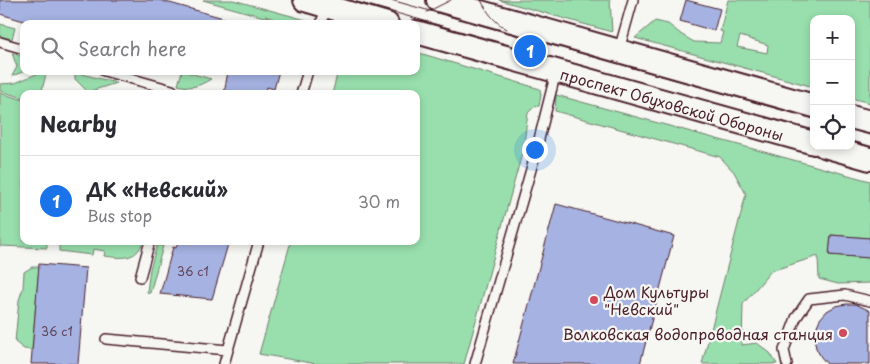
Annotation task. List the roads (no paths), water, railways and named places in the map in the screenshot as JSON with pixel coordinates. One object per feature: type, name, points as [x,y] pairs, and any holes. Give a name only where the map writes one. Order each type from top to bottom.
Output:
[{"type":"main road","points":[[305,0],[324,15],[359,20]]},
{"type":"main road","points":[[438,0],[810,105]]},
{"type":"main road","name":"проспект Обуховской Обороны","points":[[420,33],[810,142]]},
{"type":"main road","points":[[855,118],[870,122]]},
{"type":"main road","points":[[838,150],[870,159]]},
{"type":"lane","points":[[619,51],[633,0]]},
{"type":"lane","points":[[0,42],[20,48]]},
{"type":"lane","points":[[475,364],[529,177],[556,72]]},
{"type":"lane","points":[[118,75],[172,90]]},
{"type":"lane","points":[[302,90],[307,75]]},
{"type":"lane","points":[[140,277],[149,245]]},
{"type":"lane","points":[[224,364],[258,245]]},
{"type":"lane","points":[[787,364],[784,350],[796,318],[809,299],[845,295],[870,301]]},
{"type":"lane","points":[[106,339],[228,350]]},
{"type":"tram line","points":[[350,0],[810,130]]},
{"type":"tram line","points":[[391,0],[810,118]]},
{"type":"tram line","points":[[427,12],[451,0]]},
{"type":"tram line","points":[[481,0],[492,17],[507,29]]},
{"type":"tram line","points":[[855,131],[870,135]]},
{"type":"tram line","points":[[855,143],[870,147]]},
{"type":"place","name":"ДК «Невский»","points":[[530,51]]},
{"type":"place","name":"Дом Культуры \"Невский\"","points":[[594,300]]},
{"type":"place","name":"Волковская водопроводная станция","points":[[843,333]]}]
